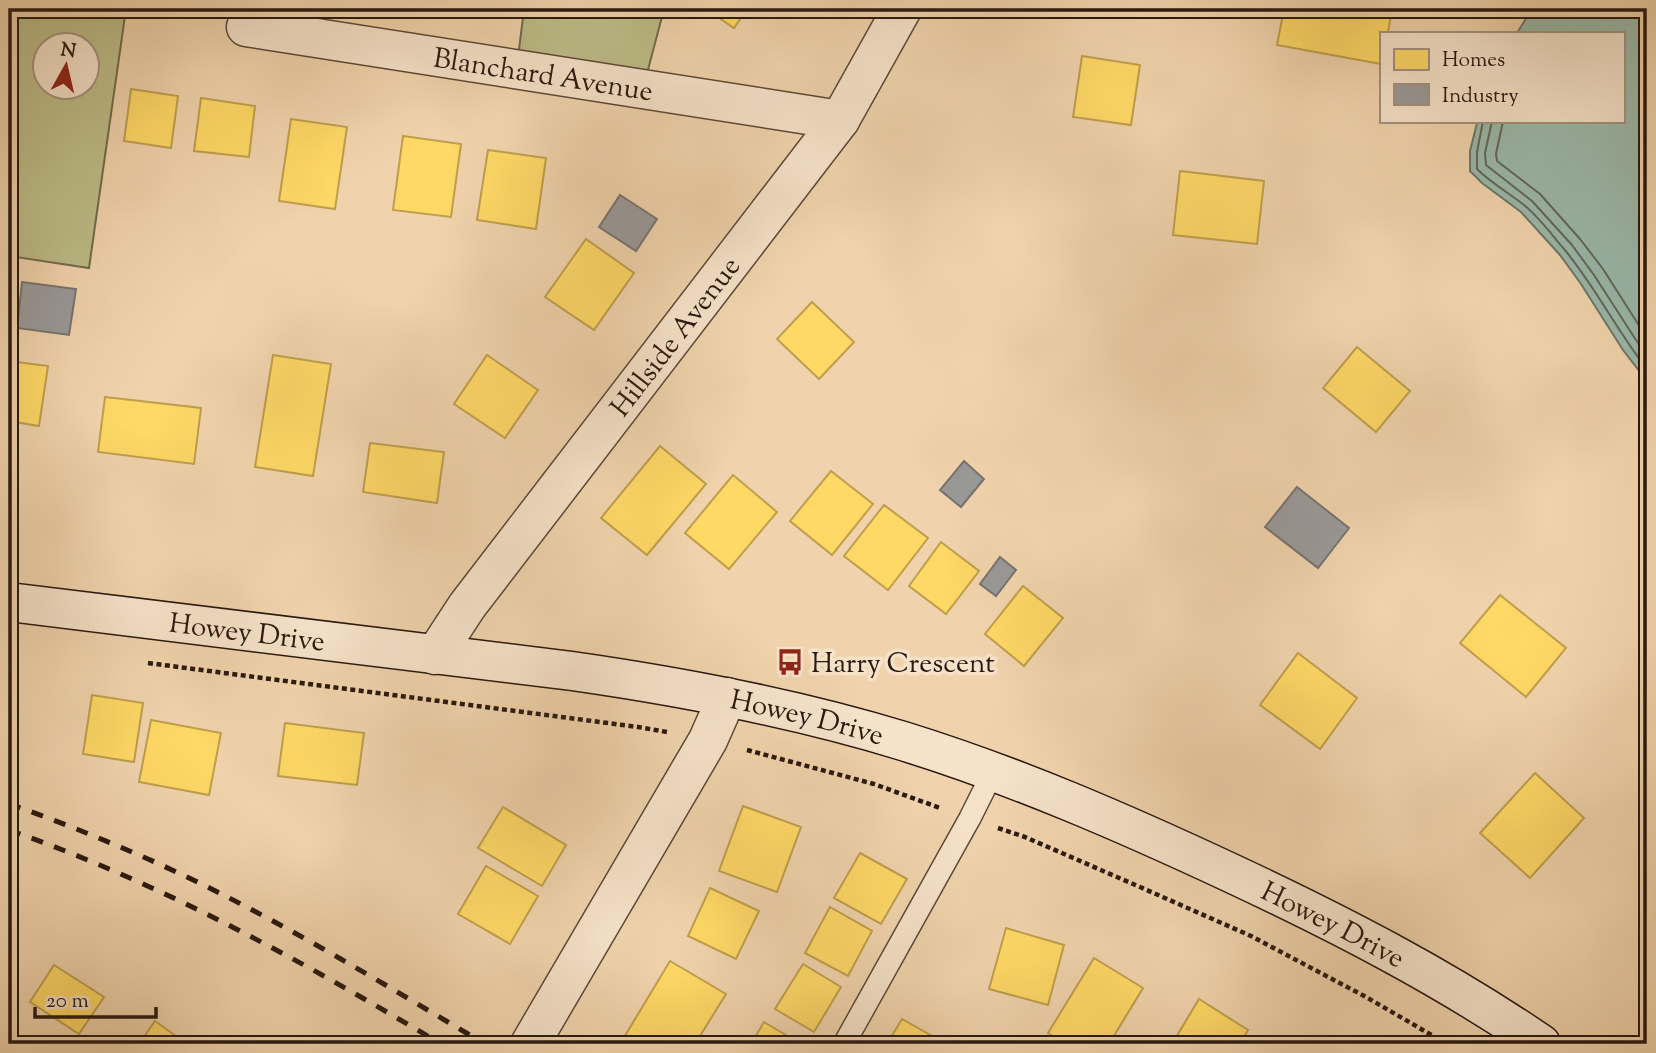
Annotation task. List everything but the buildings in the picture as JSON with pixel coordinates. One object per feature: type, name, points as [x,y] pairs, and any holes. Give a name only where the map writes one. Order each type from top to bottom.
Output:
[{"type":"street","name":"Hillside Avenue","points":[[435,655],[467,606],[840,120],[902,9]]},
{"type":"street","name":"Blanchard Avenue","points":[[246,27],[840,120]]},
{"type":"street","name":"Howey Drive","points":[[9,602],[658,683],[865,730],[993,772],[1176,847],[1347,929],[1426,972],[1541,1044]]},
{"type":"street","points":[[530,1044],[708,740],[727,697]]},
{"type":"lane","points":[[844,1044],[993,772]]},
{"type":"path","points":[[144,662],[638,727],[708,740],[874,784],[1025,837],[1251,936],[1447,1044]]},
{"type":"green space","points":[[9,9],[126,9],[89,268],[9,256]]},
{"type":"green space","points":[[524,9],[664,9],[644,85],[517,66]]},
{"type":"water","points":[[1540,9],[1647,9],[1647,381],[1623,350],[1560,255],[1521,212],[1470,171],[1470,151],[1478,122],[1624,122],[1624,32],[1518,32],[1527,17]]},
{"type":"railway","points":[[9,804],[62,823],[192,879],[319,947],[485,1044]]},
{"type":"railway","points":[[9,830],[122,875],[231,926],[337,983],[441,1044]]},
{"type":"place","name":"Harry Crescent","points":[[790,662]]}]
